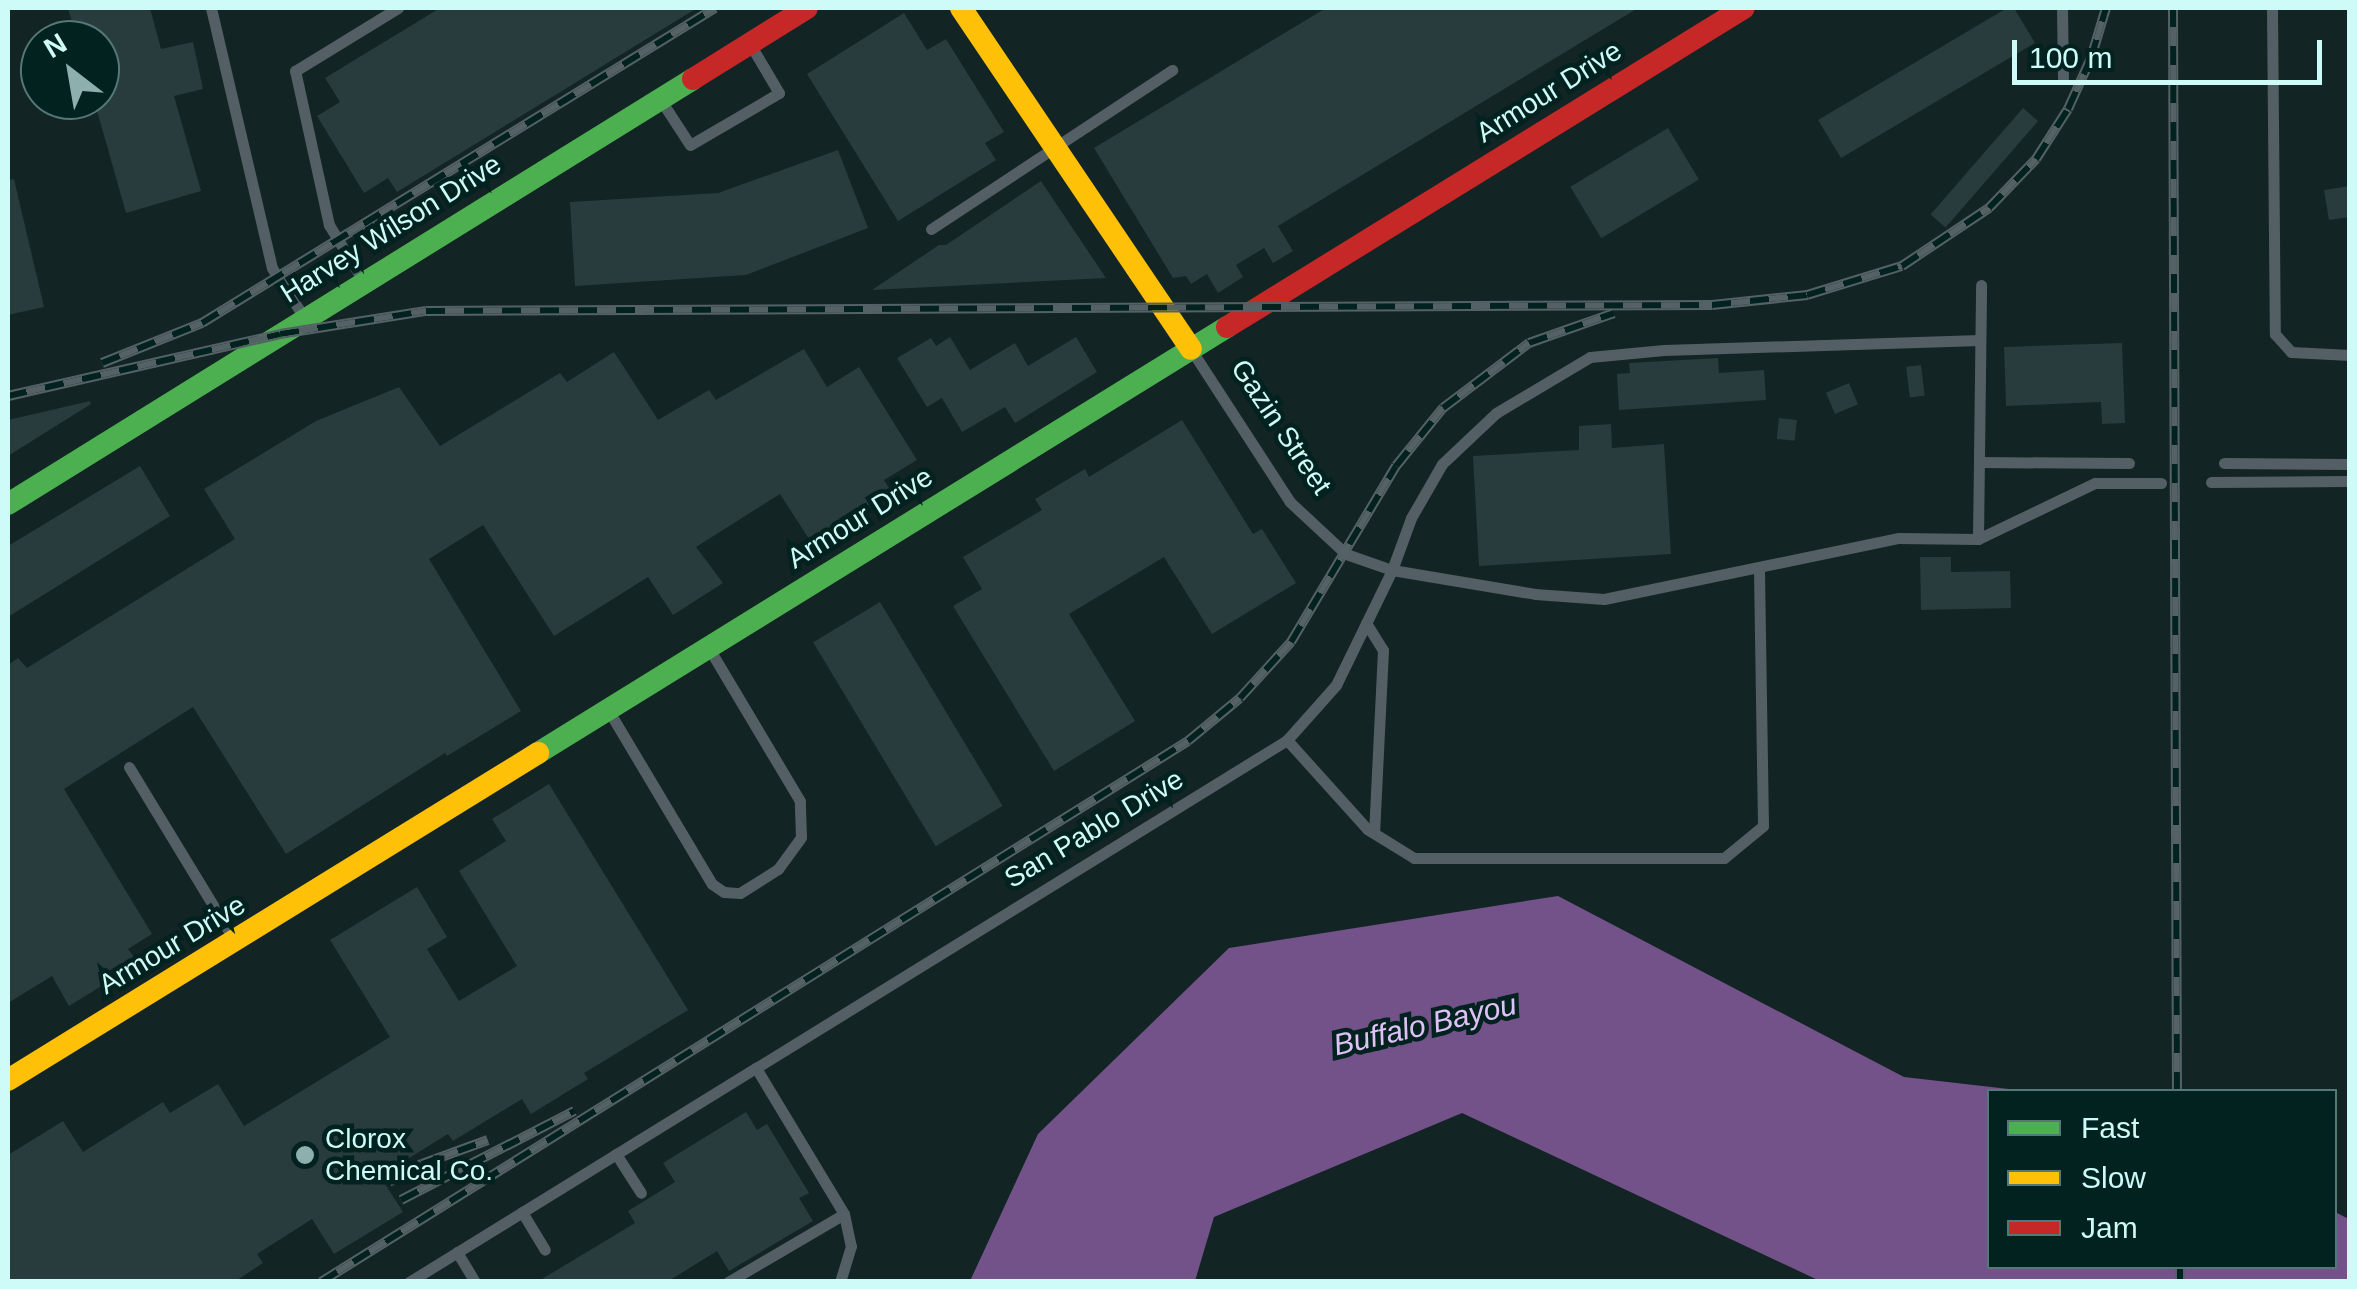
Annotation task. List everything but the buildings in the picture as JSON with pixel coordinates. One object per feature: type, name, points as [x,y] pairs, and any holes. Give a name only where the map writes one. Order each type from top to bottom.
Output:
[{"type":"street","name":"Harvey Wilson Drive","points":[[8,504],[807,8]]},
{"type":"street","name":"Gazin Street","points":[[961,8],[1191,350]]},
{"type":"street","name":"Armour Drive","points":[[8,1080],[1744,8]]},
{"type":"lane","points":[[211,8],[272,268],[305,318]]},
{"type":"lane","points":[[363,282],[329,225],[296,71],[398,8]]},
{"type":"lane","points":[[2062,8],[2063,78]]},
{"type":"lane","points":[[2272,8],[2275,334],[2291,352],[2350,354]]},
{"type":"lane","points":[[660,99],[690,145],[764,102],[779,92],[750,44]]},
{"type":"lane","points":[[931,229],[1172,70]]},
{"type":"lane","points":[[1981,285],[1978,539],[2095,483],[2162,483]]},
{"type":"lane","name":"San Pablo Drive","points":[[409,1282],[1288,740],[1336,685],[1392,570],[1412,518],[1442,464],[1496,412],[1590,357],[1664,350],[1980,340]]},
{"type":"lane","name":"Gazin Street","points":[[1191,350],[1290,502],[1346,554],[1392,570],[1534,594],[1604,599],[1899,538],[1978,539]]},
{"type":"lane","points":[[1979,462],[2129,462]]},
{"type":"lane","points":[[2224,463],[2350,464]]},
{"type":"lane","points":[[2211,482],[2350,480]]},
{"type":"lane","points":[[1288,740],[1374,833],[1414,858],[1724,858],[1763,826],[1759,568]]},
{"type":"lane","points":[[1366,623],[1383,650],[1374,833]]},
{"type":"lane","points":[[607,708],[712,884],[724,892],[740,893],[778,869],[792,853],[801,837],[803,816],[800,802],[708,646]]},
{"type":"lane","points":[[129,766],[235,941]]},
{"type":"lane","points":[[756,1068],[844,1214],[851,1246],[840,1282]]},
{"type":"lane","points":[[616,1154],[641,1193]]},
{"type":"lane","points":[[522,1212],[546,1250]]},
{"type":"lane","points":[[728,1282],[844,1214]]},
{"type":"lane","points":[[456,1252],[475,1282]]},
{"type":"water","name":"Buffalo Bayou","points":[[1558,896],[1904,1077],[2009,1089],[1987,1089],[1987,1269],[2337,1269],[2337,1213],[2349,1219],[2349,1281],[1820,1281],[1462,1113],[1214,1217],[1195,1281],[970,1281],[1038,1134],[1229,948]]},
{"type":"railway","points":[[102,363],[202,323],[715,8]]},
{"type":"railway","points":[[8,396],[280,334],[426,311],[1712,305],[1807,295],[1902,266],[1989,208],[2036,159],[2068,109],[2091,58],[2106,8]]},
{"type":"railway","points":[[2173,8],[2177,1089]]},
{"type":"railway","points":[[321,1282],[1188,741],[1240,698],[1291,642],[1396,466],[1443,408],[1529,343],[1614,313]]},
{"type":"railway","points":[[401,1200],[574,1111]]},
{"type":"railway","points":[[389,1182],[422,1164],[488,1140]]},
{"type":"railway","points":[[2180,1269],[2180,1282]]},
{"type":"traffic: fast","points":[[8,504],[693,79]]},
{"type":"traffic: fast","points":[[538,753],[1227,327]]},
{"type":"traffic: slow","points":[[961,8],[1191,349]]},
{"type":"traffic: slow","points":[[8,1080],[538,753]]},
{"type":"traffic: jam","points":[[693,79],[807,8]]},
{"type":"traffic: jam","points":[[1227,327],[1744,8]]},
{"type":"place","name":"Clorox Chemical Co.","points":[[305,1155]]}]
